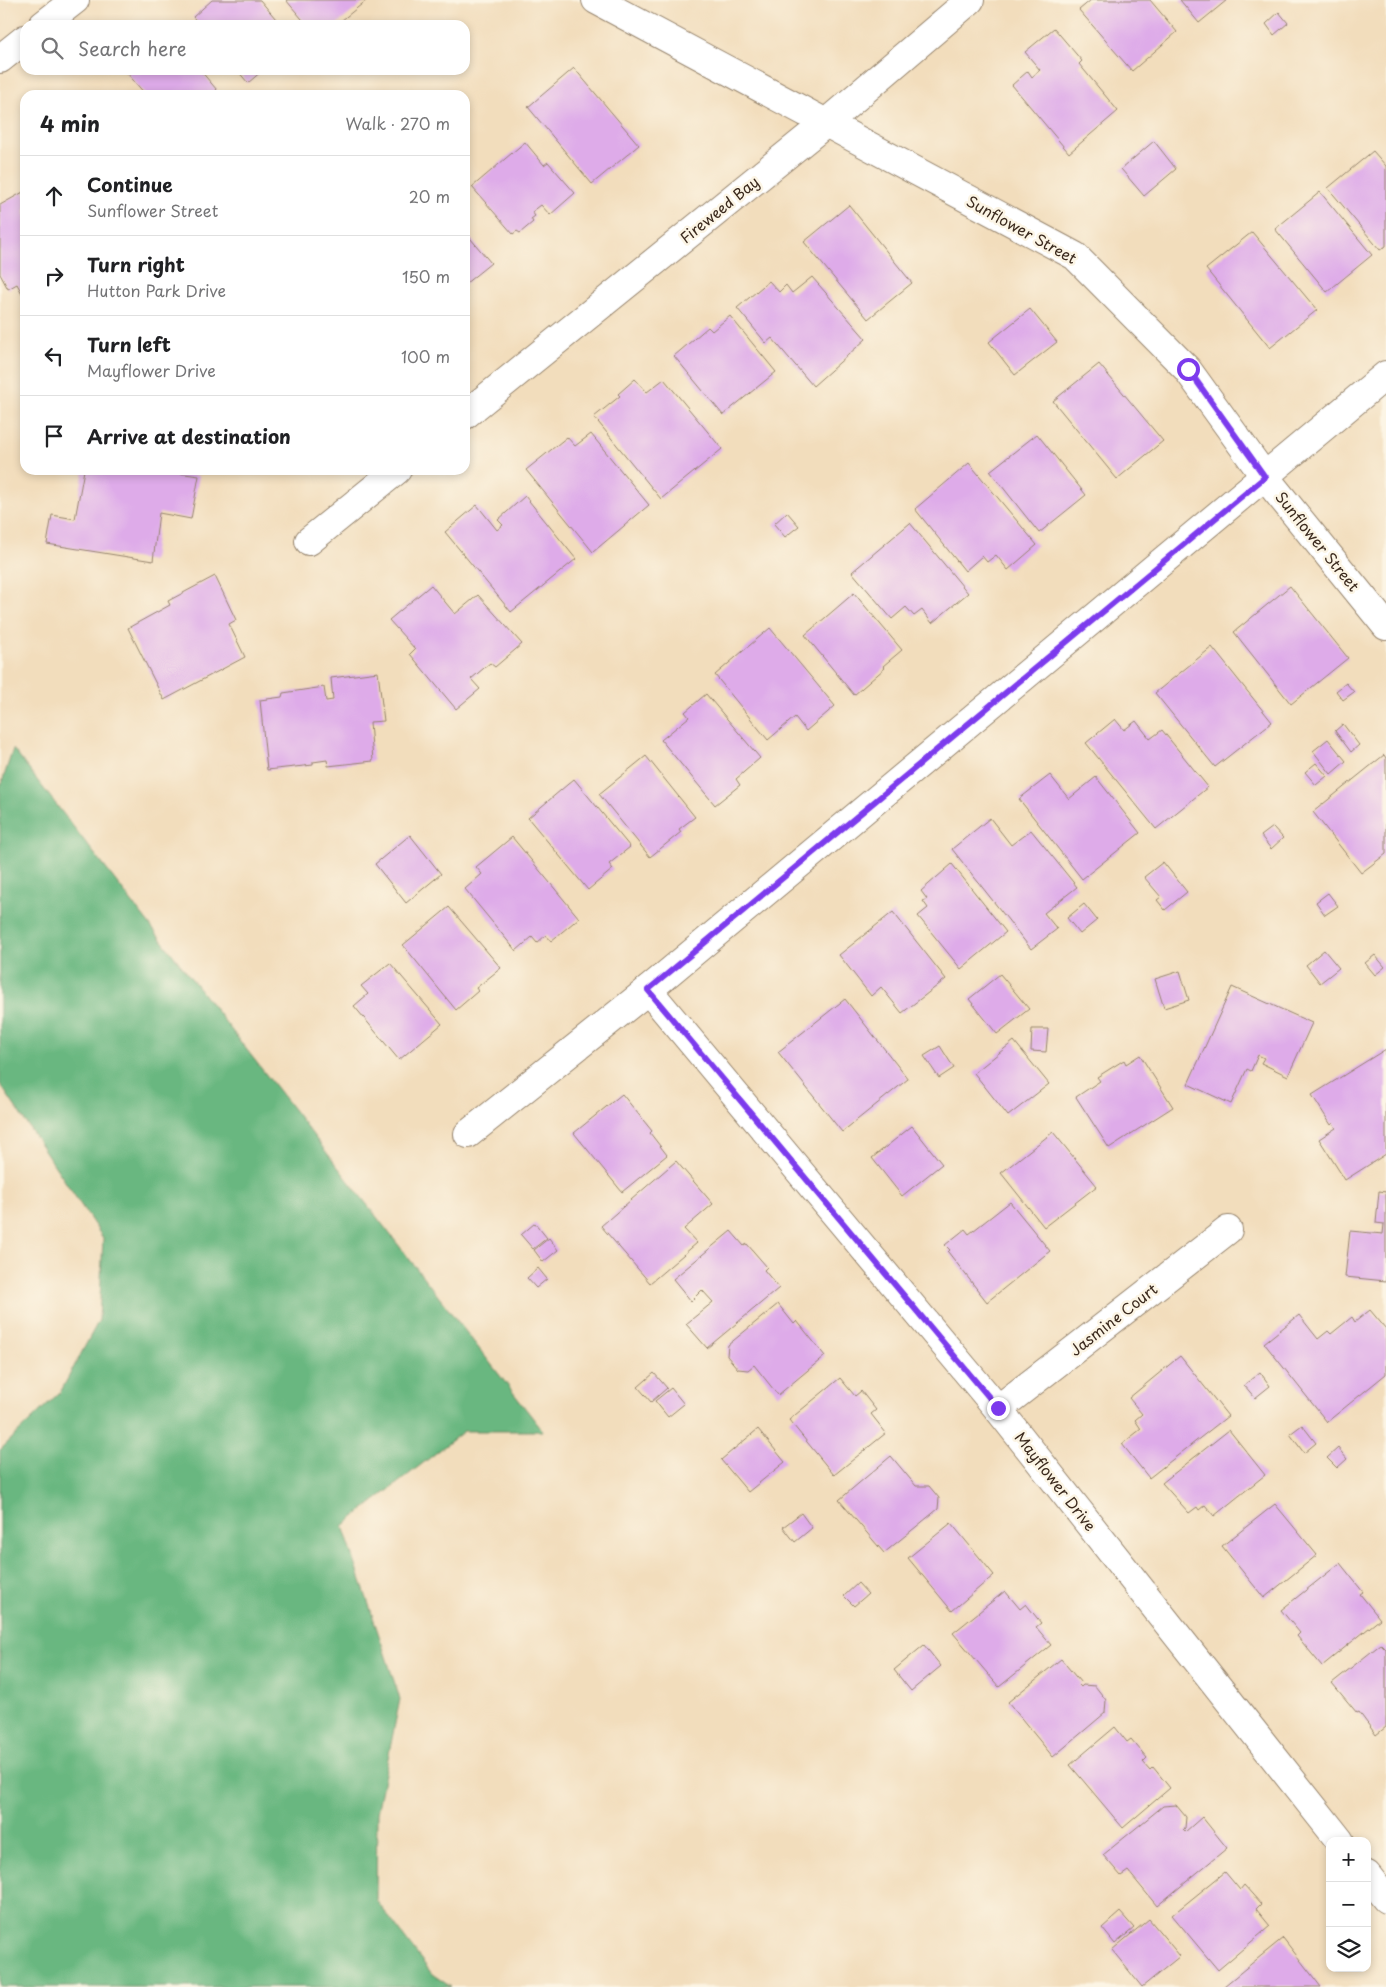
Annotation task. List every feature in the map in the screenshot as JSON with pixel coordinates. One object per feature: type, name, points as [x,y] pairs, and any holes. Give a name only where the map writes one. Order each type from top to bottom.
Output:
[{"type":"street","points":[[49,20],[75,0]]},
{"type":"street","name":"Sunflower Street","points":[[596,0],[1075,256],[1188,369],[1265,477],[1386,626]]},
{"type":"street","name":"Fireweed Bay","points":[[470,411],[826,123],[970,0]]},
{"type":"street","points":[[0,59],[20,43]]},
{"type":"street","points":[[468,1134],[648,990],[1386,375]]},
{"type":"street","points":[[309,541],[391,475]]},
{"type":"street","name":"Mayflower Drive","points":[[648,990],[998,1408],[1337,1837]]},
{"type":"street","name":"Jasmine Court","points":[[998,1408],[1228,1230]]},
{"type":"street","points":[[1371,1880],[1386,1899]]},
{"type":"green space","points":[[13,749],[543,1431],[464,1431],[343,1526],[400,1699],[377,1813],[376,1900],[432,1974],[451,1987],[0,1987],[0,1450],[61,1391],[99,1320],[103,1238],[0,1084],[0,788]]},
{"type":"building","points":[[212,0],[260,0],[277,20],[196,20],[193,17]]},
{"type":"building","points":[[286,0],[367,0],[342,20],[303,20]]},
{"type":"building","points":[[1091,0],[1150,0],[1177,32],[1132,71],[1079,10]]},
{"type":"building","points":[[1180,0],[1227,0],[1199,23]]},
{"type":"building","points":[[1279,12],[1288,23],[1274,35],[1266,24]]},
{"type":"building","points":[[1054,28],[1082,61],[1079,64],[1118,111],[1069,153],[1012,85],[1028,71],[1032,77],[1040,70],[1025,52]]},
{"type":"building","points":[[574,68],[639,145],[592,184],[528,107]]},
{"type":"building","points":[[129,75],[204,75],[217,90],[142,90]]},
{"type":"building","points":[[241,75],[257,75],[248,83]]},
{"type":"building","points":[[1154,141],[1176,169],[1144,196],[1121,169]]},
{"type":"building","points":[[525,142],[544,165],[548,162],[575,193],[550,215],[541,205],[532,212],[535,216],[531,219],[533,222],[520,233],[517,231],[513,234],[472,187]]},
{"type":"building","points":[[1373,151],[1386,166],[1386,246],[1380,250],[1328,188]]},
{"type":"building","points":[[1320,192],[1372,255],[1327,292],[1275,229]]},
{"type":"building","points":[[20,194],[20,290],[17,284],[8,289],[0,274],[0,205]]},
{"type":"building","points":[[849,205],[912,283],[868,319],[804,242]]},
{"type":"building","points":[[1252,232],[1317,310],[1270,348],[1206,269]]},
{"type":"building","points":[[470,238],[491,263],[470,280]]},
{"type":"building","points":[[812,277],[866,339],[813,386],[772,338],[766,343],[737,308],[769,281],[779,292],[786,285],[792,293]]},
{"type":"building","points":[[1030,309],[1057,342],[1015,375],[989,342]]},
{"type":"building","points":[[730,316],[776,372],[723,415],[674,356],[708,327],[712,331]]},
{"type":"building","points":[[1099,364],[1163,441],[1117,479],[1053,401]]},
{"type":"building","points":[[635,379],[647,392],[664,379],[722,449],[661,499],[594,417],[620,396],[618,394]]},
{"type":"building","points":[[591,434],[649,505],[593,552],[526,470],[567,437],[575,446]]},
{"type":"building","points":[[1037,434],[1086,495],[1039,533],[990,471]]},
{"type":"building","points":[[969,463],[1037,545],[1008,570],[996,555],[987,562],[982,556],[965,571],[915,509]]},
{"type":"building","points":[[83,475],[199,476],[191,519],[159,513],[153,561],[47,544],[52,515],[75,519]]},
{"type":"building","points":[[525,496],[576,559],[511,612],[445,532],[477,505],[497,530],[503,525],[498,520]]},
{"type":"building","points":[[787,512],[799,526],[785,537],[774,524]]},
{"type":"building","points":[[910,523],[968,593],[932,623],[922,610],[914,616],[906,607],[892,619],[852,572]]},
{"type":"building","points":[[215,576],[236,620],[229,624],[245,657],[164,700],[128,628],[170,605],[168,601]]},
{"type":"building","points":[[431,585],[455,614],[478,595],[522,644],[495,667],[490,663],[471,679],[480,689],[456,709],[410,654],[415,649],[389,620]]},
{"type":"building","points":[[1290,586],[1348,658],[1291,704],[1234,632]]},
{"type":"building","points":[[854,593],[902,650],[883,666],[885,668],[854,695],[805,635]]},
{"type":"building","points":[[770,628],[835,706],[806,731],[795,717],[768,740],[715,675]]},
{"type":"building","points":[[1212,647],[1272,722],[1215,767],[1155,693]]},
{"type":"building","points":[[378,672],[384,721],[370,722],[373,761],[328,766],[327,760],[313,762],[313,765],[267,770],[260,700],[282,697],[283,693],[324,687],[326,701],[333,700],[331,678]]},
{"type":"building","points":[[1346,683],[1354,692],[1343,700],[1336,691]]},
{"type":"building","points":[[706,694],[760,758],[736,779],[740,785],[715,805],[661,740],[689,717],[685,712]]},
{"type":"building","points":[[1115,719],[1124,730],[1136,721],[1150,739],[1162,730],[1208,787],[1156,829],[1086,743]]},
{"type":"building","points":[[1343,724],[1359,745],[1351,752],[1335,731]]},
{"type":"building","points":[[1328,739],[1346,761],[1331,774],[1313,751]]},
{"type":"building","points":[[1384,755],[1386,758],[1386,854],[1361,873],[1313,812]]},
{"type":"building","points":[[646,756],[695,817],[679,829],[681,832],[650,857],[599,794]]},
{"type":"building","points":[[1316,763],[1327,776],[1316,785],[1305,772]]},
{"type":"building","points":[[1050,775],[1069,799],[1096,777],[1140,833],[1082,879],[1019,799]]},
{"type":"building","points":[[574,779],[630,847],[609,864],[613,869],[588,890],[528,818]]},
{"type":"building","points":[[990,818],[1011,845],[1031,830],[1077,887],[1044,913],[1057,929],[1031,949],[952,849]]},
{"type":"building","points":[[1273,827],[1283,838],[1271,849],[1261,836]]},
{"type":"building","points":[[410,835],[441,874],[406,903],[375,864]]},
{"type":"building","points":[[512,837],[579,918],[551,941],[546,935],[537,943],[532,937],[516,951],[465,889],[482,874],[476,867]]},
{"type":"building","points":[[1163,862],[1187,892],[1165,910],[1157,900],[1161,897],[1144,877]]},
{"type":"building","points":[[952,864],[1006,932],[961,969],[918,916],[928,908],[923,901],[927,899],[921,891]]},
{"type":"building","points":[[1328,893],[1338,906],[1325,915],[1316,902]]},
{"type":"building","points":[[1084,904],[1097,920],[1080,934],[1067,918]]},
{"type":"building","points":[[449,907],[501,968],[476,988],[478,991],[456,1010],[403,945]]},
{"type":"building","points":[[893,912],[946,979],[902,1013],[881,987],[871,996],[839,955]]},
{"type":"building","points":[[1324,950],[1339,968],[1320,983],[1306,965]]},
{"type":"building","points":[[1375,955],[1385,967],[1375,975],[1365,963]]},
{"type":"building","points":[[390,963],[442,1024],[399,1060],[354,1006],[368,994],[361,986]]},
{"type":"building","points":[[1180,971],[1189,1000],[1164,1008],[1155,979]]},
{"type":"building","points":[[1000,974],[1029,1009],[997,1034],[969,999]]},
{"type":"building","points":[[1232,987],[1312,1023],[1288,1076],[1261,1063],[1264,1058],[1258,1055],[1251,1071],[1247,1069],[1231,1104],[1188,1084]]},
{"type":"building","points":[[845,999],[908,1079],[842,1132],[778,1052]]},
{"type":"building","points":[[1032,1029],[1048,1029],[1046,1052],[1031,1051]]},
{"type":"building","points":[[1014,1041],[1049,1084],[1008,1116],[974,1073]]},
{"type":"building","points":[[940,1046],[954,1068],[939,1078],[924,1056]]},
{"type":"building","points":[[1386,1049],[1386,1154],[1345,1180],[1319,1139],[1336,1128],[1333,1123],[1331,1125],[1312,1095]]},
{"type":"building","points":[[1140,1055],[1173,1107],[1109,1148],[1076,1097],[1100,1081],[1097,1077],[1124,1060],[1126,1064]]},
{"type":"building","points":[[622,1094],[652,1131],[650,1133],[667,1155],[622,1192],[574,1133]]},
{"type":"building","points":[[912,1126],[942,1164],[902,1196],[872,1158]]},
{"type":"building","points":[[1053,1132],[1097,1186],[1044,1227],[1001,1173]]},
{"type":"building","points":[[676,1161],[713,1204],[684,1229],[697,1243],[650,1283],[601,1226]]},
{"type":"building","points":[[1379,1191],[1386,1192],[1386,1281],[1345,1277],[1350,1231],[1383,1234],[1384,1224],[1376,1223]]},
{"type":"building","points":[[1010,1202],[1050,1251],[987,1302],[948,1252],[950,1250],[945,1245],[965,1229],[969,1234]]},
{"type":"building","points":[[535,1223],[547,1238],[533,1249],[521,1235]]},
{"type":"building","points":[[731,1231],[744,1246],[747,1244],[767,1267],[764,1270],[779,1288],[707,1348],[686,1324],[713,1302],[702,1290],[691,1301],[673,1279]]},
{"type":"building","points":[[549,1238],[558,1250],[543,1262],[534,1250]]},
{"type":"building","points":[[538,1268],[547,1279],[536,1288],[527,1278]]},
{"type":"building","points":[[778,1304],[794,1324],[797,1321],[825,1356],[778,1395],[754,1365],[748,1370],[738,1369],[727,1356],[728,1345]]},
{"type":"building","points":[[1370,1310],[1386,1329],[1386,1374],[1327,1422],[1264,1343],[1299,1315],[1318,1339],[1328,1331],[1331,1334],[1352,1317],[1355,1322]]},
{"type":"building","points":[[1180,1356],[1228,1416],[1149,1478],[1122,1444],[1141,1429],[1135,1420],[1142,1414],[1129,1398]]},
{"type":"building","points":[[1260,1372],[1270,1386],[1255,1398],[1244,1385]]},
{"type":"building","points":[[654,1373],[667,1388],[651,1402],[638,1387]]},
{"type":"building","points":[[840,1378],[855,1396],[861,1391],[876,1410],[871,1414],[886,1433],[834,1475],[789,1420]]},
{"type":"building","points":[[671,1388],[684,1404],[668,1417],[655,1401]]},
{"type":"building","points":[[1302,1425],[1316,1443],[1304,1453],[1290,1434]]},
{"type":"building","points":[[758,1429],[785,1462],[748,1492],[721,1460]]},
{"type":"building","points":[[1229,1430],[1265,1475],[1214,1516],[1205,1505],[1199,1510],[1197,1507],[1189,1513],[1162,1483]]},
{"type":"building","points":[[1338,1448],[1347,1459],[1337,1468],[1327,1458]]},
{"type":"building","points":[[891,1456],[916,1486],[929,1486],[939,1498],[938,1509],[884,1553],[839,1500]]},
{"type":"building","points":[[1275,1504],[1317,1555],[1264,1598],[1222,1546]]},
{"type":"building","points":[[801,1513],[812,1528],[795,1542],[783,1527]]},
{"type":"building","points":[[951,1523],[994,1575],[952,1611],[908,1558]]},
{"type":"building","points":[[1340,1563],[1363,1592],[1360,1594],[1380,1619],[1322,1666],[1297,1636],[1300,1633],[1281,1610]]},
{"type":"building","points":[[858,1583],[868,1594],[854,1606],[844,1596]]},
{"type":"building","points":[[1005,1591],[1020,1609],[1026,1604],[1041,1623],[1036,1627],[1051,1645],[999,1687],[953,1633]]},
{"type":"building","points":[[1381,1644],[1386,1649],[1386,1727],[1376,1735],[1359,1712],[1357,1713],[1332,1683]]},
{"type":"building","points":[[924,1645],[941,1666],[911,1691],[894,1670]]},
{"type":"building","points":[[1061,1659],[1081,1683],[1079,1685],[1081,1687],[1083,1685],[1095,1686],[1106,1700],[1105,1713],[1053,1757],[1008,1702]]},
{"type":"building","points":[[1115,1727],[1127,1742],[1131,1739],[1147,1758],[1143,1762],[1150,1770],[1153,1767],[1170,1788],[1123,1828],[1070,1765]]},
{"type":"building","points":[[1176,1805],[1186,1817],[1183,1830],[1185,1832],[1202,1817],[1227,1848],[1157,1906],[1128,1871],[1121,1876],[1103,1855],[1163,1806]]},
{"type":"building","points":[[1225,1872],[1240,1890],[1244,1885],[1261,1904],[1256,1909],[1270,1926],[1218,1970],[1172,1915]]},
{"type":"building","points":[[1120,1912],[1134,1928],[1115,1944],[1102,1928]]},
{"type":"building","points":[[1149,1919],[1180,1956],[1142,1987],[1112,1950]]},
{"type":"building","points":[[1283,1938],[1321,1987],[1224,1986]]},
{"type":"route","points":[[998,1408],[648,990],[1265,477],[1188,369]]}]
